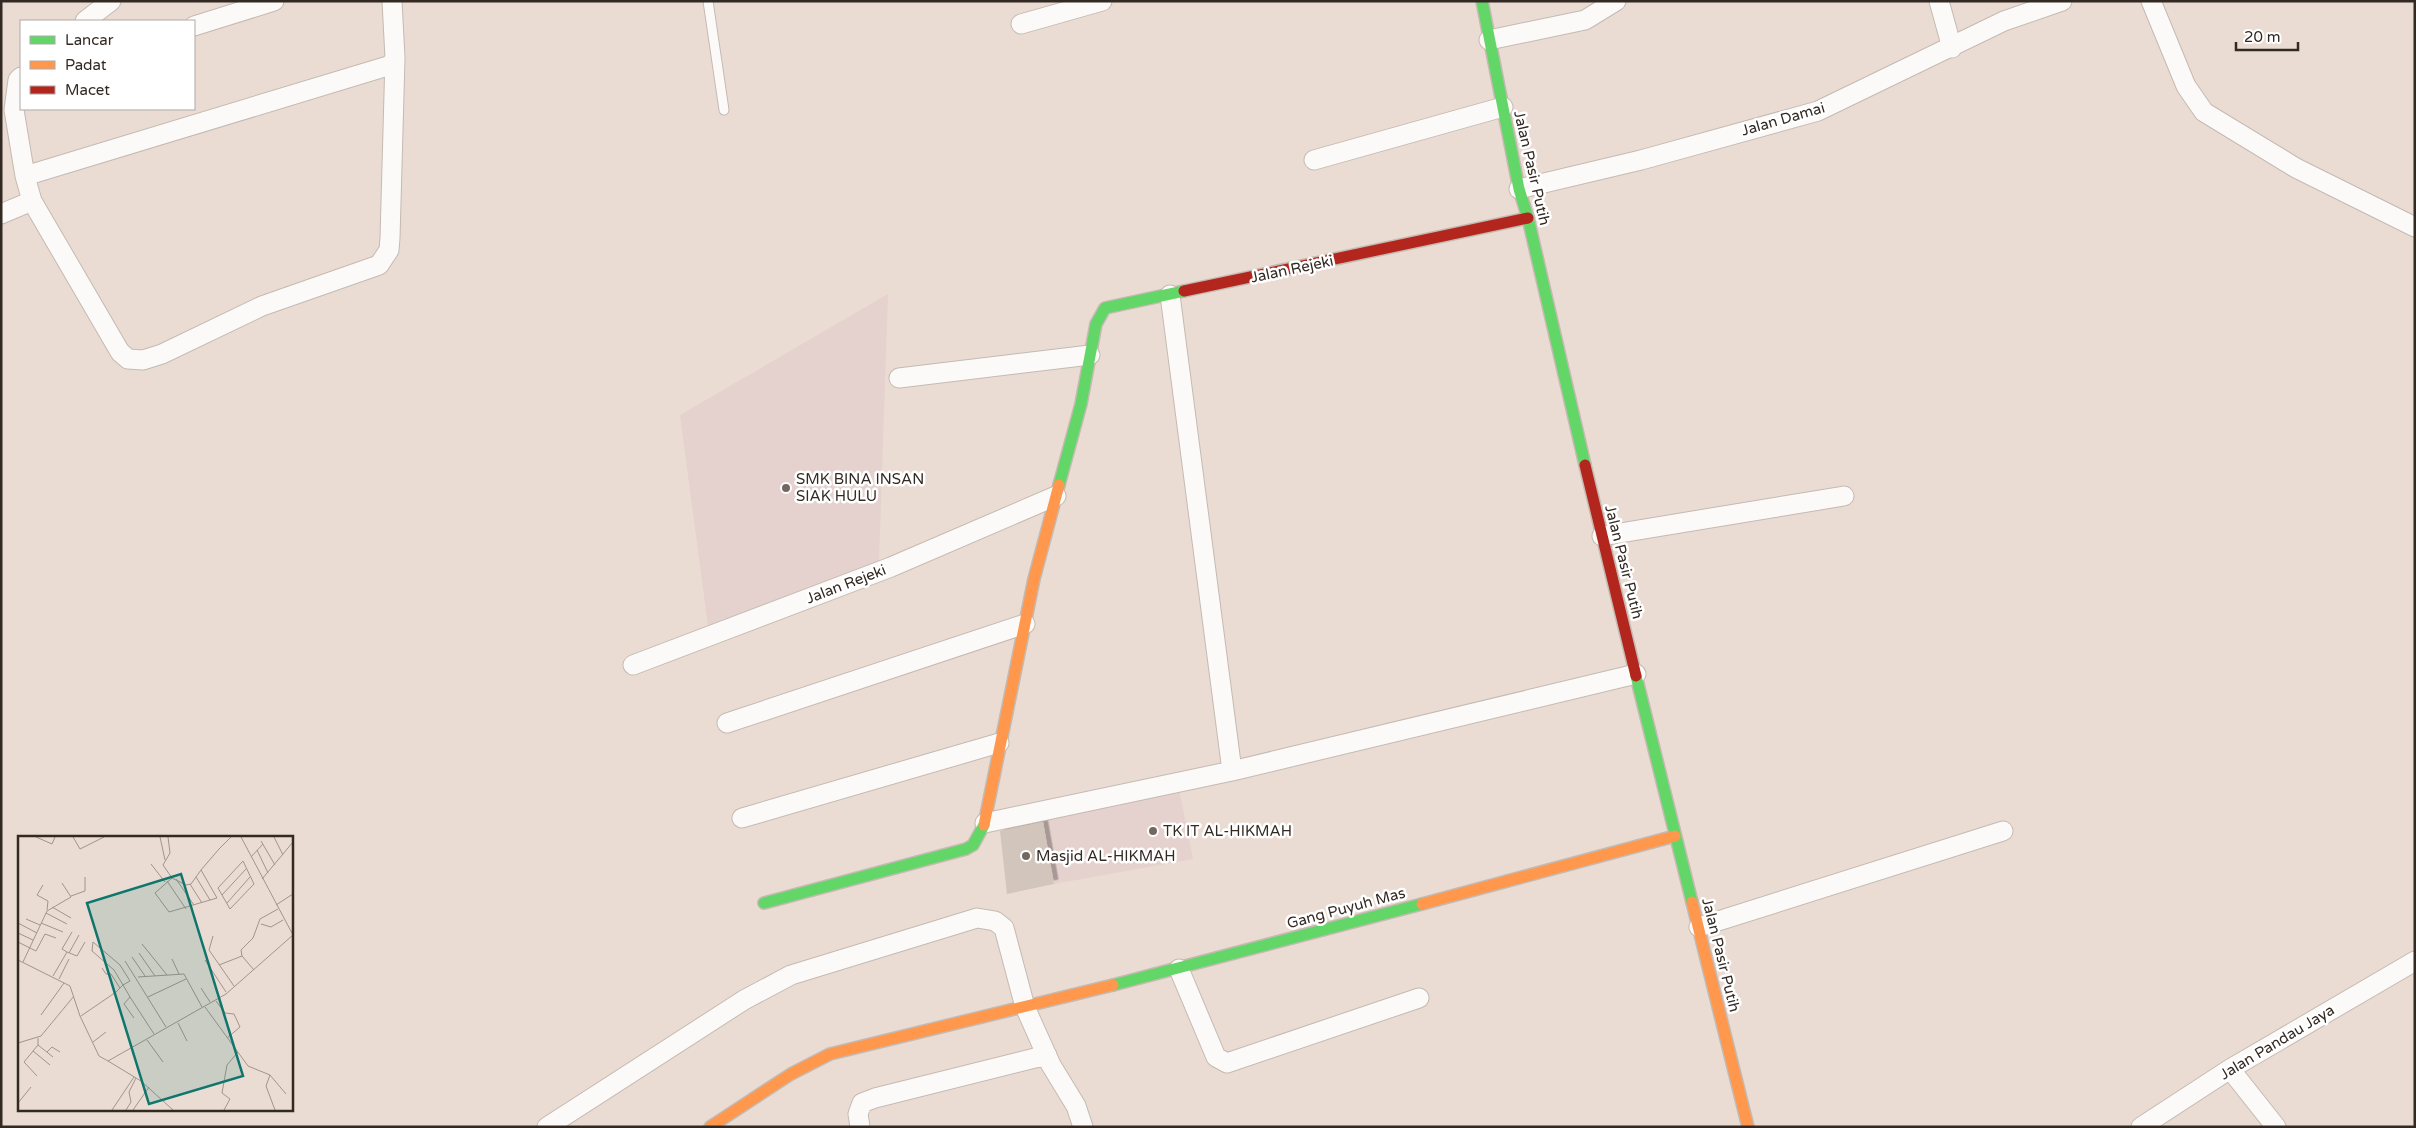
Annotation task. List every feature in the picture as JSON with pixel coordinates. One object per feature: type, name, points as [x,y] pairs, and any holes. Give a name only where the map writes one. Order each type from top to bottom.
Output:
[{"type":"main road","name":"Jalan Pasir Putih","points":[[1482,1],[1519,189],[1528,218],[1602,536],[1675,836],[1700,927],[1748,1127]]},
{"type":"main road","name":"Jalan Rejeki","points":[[764,903],[973,846],[985,823],[999,744],[1034,579],[1081,404],[1096,324],[1105,308],[1528,218]]},
{"type":"main road","name":"Gang Puyuh Mas","points":[[710,1127],[791,1074],[830,1054],[1179,969],[1675,836]]},
{"type":"street","points":[[86,20],[112,1]]},
{"type":"street","points":[[195,26],[274,1]]},
{"type":"street","points":[[20,79],[8,113],[32,201],[120,352],[128,359],[142,360],[162,354],[262,306],[379,265],[389,250],[390,238],[395,58],[392,1]]},
{"type":"street","points":[[1022,24],[1102,1]]},
{"type":"street","points":[[1489,40],[1585,20],[1616,1]]},
{"type":"street","points":[[1939,1],[1952,48]]},
{"type":"street","name":"Jalan Damai","points":[[1519,189],[1641,160],[1818,111],[1952,48],[2004,21],[2062,1]]},
{"type":"street","points":[[2151,1],[2186,86],[2204,112],[2296,168],[2415,227]]},
{"type":"street","points":[[25,176],[391,65],[395,58]]},
{"type":"street","points":[[1314,160],[1503,107]]},
{"type":"street","points":[[1,214],[32,201]]},
{"type":"street","points":[[1170,295],[1232,771]]},
{"type":"street","points":[[899,378],[1090,356]]},
{"type":"street","name":"Jalan Rejeki","points":[[633,665],[891,567],[1056,496]]},
{"type":"street","points":[[1602,536],[1844,496]]},
{"type":"street","points":[[727,723],[1025,624]]},
{"type":"street","points":[[985,823],[1232,771],[1636,674]]},
{"type":"street","points":[[742,818],[999,744]]},
{"type":"street","points":[[1700,927],[2003,831]]},
{"type":"street","points":[[547,1127],[744,1000],[791,975],[977,918],[995,921],[1004,928],[1025,1007],[1047,1055],[1076,1106],[1083,1127]]},
{"type":"street","name":"Jalan Pandau Jaya","points":[[2142,1127],[2230,1070],[2415,961]]},
{"type":"street","points":[[1179,969],[1216,1057],[1227,1063],[1419,998]]},
{"type":"street","points":[[860,1127],[858,1114],[862,1103],[875,1098],[1047,1055]]},
{"type":"street","points":[[2230,1070],[2276,1127]]},
{"type":"lane","points":[[708,1],[724,110]]},
{"type":"shaded area","name":"SMK BINA INSAN SIAK HULU","points":[[888,294],[879,561],[709,634],[680,415]]},
{"type":"shaded area","points":[[1179,789],[1193,859],[1054,884],[1043,821]]},
{"type":"building","name":"Masjid AL-HIKMAH","points":[[1043,822],[1054,884],[1007,894],[1000,831]]},
{"type":"traffic: fast","points":[[1482,1],[1519,189],[1528,218],[1585,465]]},
{"type":"traffic: fast","points":[[1059,485],[1081,404],[1096,324],[1105,308],[1184,291]]},
{"type":"traffic: fast","points":[[1636,676],[1692,902]]},
{"type":"traffic: fast","points":[[764,903],[966,849],[973,845],[984,825]]},
{"type":"traffic: fast","points":[[1113,985],[1422,904]]},
{"type":"traffic: slow","points":[[984,825],[1034,579],[1059,485]]},
{"type":"traffic: slow","points":[[1422,904],[1675,836]]},
{"type":"traffic: slow","points":[[1692,902],[1748,1127]]},
{"type":"traffic: slow","points":[[710,1127],[791,1074],[830,1054],[1113,985]]},
{"type":"traffic: jam","points":[[1184,291],[1528,218]]},
{"type":"traffic: jam","points":[[1585,465],[1636,676]]},
{"type":"place","name":"SMK BINA INSAN SIAK HULU","points":[[786,488]]},
{"type":"place","name":"TK IT AL-HIKMAH","points":[[1153,831]]},
{"type":"place","name":"Masjid AL-HIKMAH","points":[[1026,856]]}]
